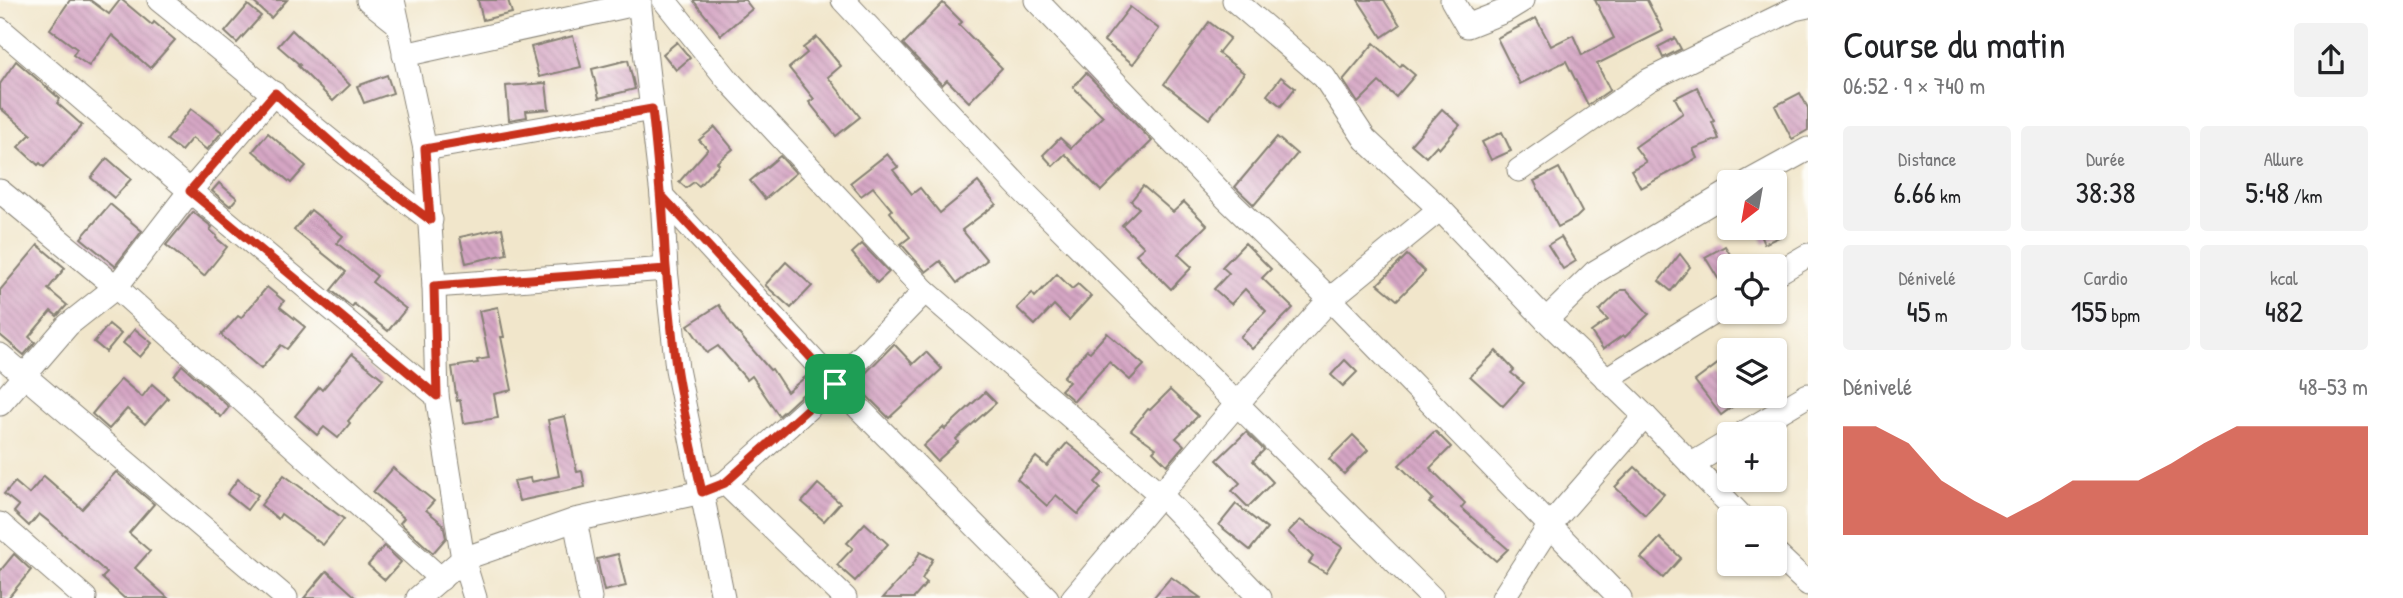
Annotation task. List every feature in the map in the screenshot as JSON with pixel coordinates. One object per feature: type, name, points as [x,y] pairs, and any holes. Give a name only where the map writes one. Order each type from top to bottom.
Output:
[{"type":"street","points":[[159,0],[275,93],[359,167],[430,220]]},
{"type":"street","points":[[368,0],[398,24]]},
{"type":"street","points":[[393,0],[425,149],[434,286],[437,396],[463,559],[475,598]]},
{"type":"street","points":[[664,0],[728,80],[925,291],[1161,495],[1260,598]]},
{"type":"street","points":[[843,0],[1019,187],[1432,598]]},
{"type":"street","points":[[1036,0],[1227,199],[1331,299],[1620,598]]},
{"type":"street","points":[[1234,0],[1324,77],[1365,139],[1440,209],[1546,320],[1645,416],[1732,506]]},
{"type":"street","points":[[1452,0],[1467,26],[1505,11],[1523,0]]},
{"type":"street","points":[[404,55],[639,2],[662,196],[666,269],[677,369],[723,598]]},
{"type":"street","points":[[1519,170],[1649,80],[1794,9],[1808,6]]},
{"type":"street","points":[[0,29],[437,396]]},
{"type":"street","points":[[0,404],[68,325],[116,287],[190,191],[275,93]]},
{"type":"street","points":[[425,149],[652,109]]},
{"type":"street","points":[[1770,170],[1808,149]]},
{"type":"street","points":[[0,191],[116,287],[441,579]]},
{"type":"street","points":[[662,196],[835,384],[1047,598]]},
{"type":"street","points":[[1546,320],[1595,272],[1717,199]]},
{"type":"street","points":[[1073,598],[1236,405],[1331,299],[1440,209]]},
{"type":"street","points":[[1787,267],[1808,255]]},
{"type":"street","points":[[434,286],[666,269]]},
{"type":"street","points":[[418,598],[463,559],[575,520],[702,492],[725,483],[835,384],[925,291]]},
{"type":"street","points":[[1606,379],[1717,310]]},
{"type":"street","points":[[0,355],[286,598]]},
{"type":"street","points":[[1762,422],[1808,395]]},
{"type":"street","points":[[1503,598],[1550,525],[1645,416]]},
{"type":"street","points":[[1692,464],[1717,449]]},
{"type":"street","points":[[725,483],[845,598]]},
{"type":"street","points":[[575,520],[590,598]]},
{"type":"street","points":[[0,524],[85,598]]},
{"type":"street","points":[[1787,561],[1803,573]]},
{"type":"building","points":[[70,0],[90,0],[109,14],[122,0],[175,40],[150,68],[112,35],[89,66],[73,55],[77,49],[50,29]]},
{"type":"building","points":[[251,0],[287,0],[271,18]]},
{"type":"building","points":[[478,0],[508,0],[512,13],[483,20]]},
{"type":"building","points":[[693,0],[745,0],[752,9],[721,35]]},
{"type":"building","points":[[1358,0],[1384,0],[1400,25],[1382,37]]},
{"type":"building","points":[[1595,0],[1647,0],[1663,31],[1597,64],[1610,90],[1588,105],[1566,61],[1520,84],[1497,38],[1536,18],[1551,46],[1573,35],[1582,55],[1614,38]]},
{"type":"building","points":[[943,3],[962,22],[959,25],[1002,68],[969,102],[947,80],[942,85],[903,44]]},
{"type":"building","points":[[248,5],[261,16],[237,43],[225,32]]},
{"type":"building","points":[[1130,7],[1159,29],[1133,64],[1104,41]]},
{"type":"building","points":[[1209,22],[1230,38],[1218,53],[1244,73],[1209,119],[1164,84]]},
{"type":"building","points":[[292,30],[350,85],[333,101],[298,66],[300,65],[278,46]]},
{"type":"building","points":[[573,36],[581,67],[539,77],[531,47]]},
{"type":"building","points":[[817,37],[841,66],[828,77],[860,117],[836,136],[809,102],[814,99],[789,68],[807,53],[803,48]]},
{"type":"building","points":[[1675,38],[1681,49],[1663,58],[1658,47]]},
{"type":"building","points":[[677,42],[690,58],[676,70],[663,54]]},
{"type":"building","points":[[1374,43],[1400,67],[1402,64],[1415,75],[1396,97],[1379,82],[1358,103],[1343,80]]},
{"type":"building","points":[[628,60],[635,89],[599,98],[592,69]]},
{"type":"building","points":[[16,61],[60,99],[57,103],[82,125],[44,167],[18,147],[31,134],[0,108],[0,84]]},
{"type":"building","points":[[1086,73],[1152,141],[1101,191],[1065,154],[1053,166],[1043,155],[1060,138],[1071,148],[1103,116],[1073,87]]},
{"type":"building","points":[[387,75],[393,93],[364,103],[357,86]]},
{"type":"building","points":[[1281,77],[1295,88],[1281,106],[1267,95]]},
{"type":"building","points":[[546,83],[549,109],[526,111],[527,117],[509,120],[506,86]]},
{"type":"building","points":[[1697,87],[1714,121],[1712,122],[1719,139],[1693,149],[1697,158],[1641,188],[1631,170],[1646,162],[1635,147],[1683,113],[1675,98]]},
{"type":"building","points":[[1800,93],[1808,108],[1808,130],[1792,139],[1775,106]]},
{"type":"building","points":[[191,109],[222,132],[207,150],[192,138],[181,151],[167,140]]},
{"type":"building","points":[[1442,109],[1460,125],[1439,149],[1436,146],[1426,157],[1411,144]]},
{"type":"building","points":[[715,127],[733,149],[717,162],[719,164],[699,186],[694,182],[686,188],[679,182],[708,149],[699,140]]},
{"type":"building","points":[[1502,132],[1511,151],[1491,160],[1482,142]]},
{"type":"building","points":[[268,133],[306,166],[291,183],[253,151]]},
{"type":"building","points":[[1277,137],[1297,154],[1254,205],[1235,187]]},
{"type":"building","points":[[887,154],[898,167],[893,170],[912,194],[920,188],[940,213],[978,182],[996,204],[962,230],[987,260],[957,283],[940,261],[926,272],[901,244],[910,237],[873,187],[861,196],[850,183]]},
{"type":"building","points":[[780,156],[796,173],[765,199],[750,181]]},
{"type":"building","points":[[107,158],[131,179],[114,198],[91,178]]},
{"type":"building","points":[[1559,168],[1582,212],[1558,227],[1534,181]]},
{"type":"building","points":[[219,183],[237,198],[230,206],[212,191]]},
{"type":"building","points":[[1143,186],[1173,212],[1184,202],[1207,225],[1178,254],[1192,267],[1171,289],[1136,254],[1144,247],[1122,225],[1139,208],[1131,201]]},
{"type":"building","points":[[110,204],[142,231],[115,266],[81,238]]},
{"type":"building","points":[[311,210],[343,236],[337,243],[377,276],[372,282],[406,309],[388,331],[331,290],[346,272],[294,230]]},
{"type":"building","points":[[193,212],[212,227],[210,230],[216,238],[227,247],[204,276],[166,245]]},
{"type":"building","points":[[502,228],[507,254],[466,263],[460,237]]},
{"type":"building","points":[[1561,237],[1576,261],[1563,269],[1548,245]]},
{"type":"building","points":[[1245,243],[1271,269],[1262,278],[1293,308],[1252,349],[1240,337],[1266,311],[1245,289],[1231,304],[1214,289],[1229,273],[1222,267]]},
{"type":"building","points":[[862,244],[889,272],[877,283],[852,253]]},
{"type":"building","points":[[38,245],[65,268],[48,289],[67,305],[57,316],[51,311],[29,337],[35,342],[24,355],[0,335],[0,290]]},
{"type":"building","points":[[1725,246],[1730,254],[1717,254],[1717,277],[1705,257]]},
{"type":"building","points":[[1680,254],[1690,267],[1671,291],[1659,281]]},
{"type":"building","points":[[1407,255],[1425,272],[1397,300],[1378,284]]},
{"type":"building","points":[[786,262],[812,286],[791,308],[765,285]]},
{"type":"building","points":[[1057,274],[1072,289],[1078,284],[1091,296],[1069,320],[1054,305],[1035,325],[1017,308],[1032,293],[1035,297]]},
{"type":"building","points":[[267,287],[284,301],[280,307],[305,327],[287,349],[281,345],[261,369],[221,335],[238,316],[241,318]]},
{"type":"building","points":[[1621,290],[1627,290],[1649,314],[1625,337],[1623,335],[1603,349],[1591,332],[1608,320],[1599,311]]},
{"type":"building","points":[[719,305],[733,327],[770,370],[772,369],[787,392],[808,375],[815,383],[779,416],[752,376],[747,380],[718,346],[707,353],[688,325]]},
{"type":"building","points":[[498,307],[512,390],[494,394],[498,418],[464,423],[460,400],[457,401],[452,367],[478,363],[477,360],[489,358],[479,311]]},
{"type":"building","points":[[109,324],[121,334],[106,352],[94,342]]},
{"type":"building","points":[[135,329],[152,343],[140,357],[123,343]]},
{"type":"building","points":[[1107,333],[1144,365],[1130,380],[1109,362],[1074,401],[1061,390],[1069,382],[1063,377],[1087,350],[1090,352]]},
{"type":"building","points":[[894,344],[913,364],[926,352],[942,369],[889,418],[855,384]]},
{"type":"building","points":[[1496,351],[1514,370],[1511,373],[1524,383],[1503,406],[1470,376]]},
{"type":"building","points":[[352,354],[383,379],[348,421],[350,423],[338,438],[324,427],[317,435],[295,416],[319,387],[322,390]]},
{"type":"building","points":[[1345,360],[1357,372],[1343,386],[1331,375]]},
{"type":"building","points":[[1717,364],[1717,408],[1731,408],[1721,415],[1695,381]]},
{"type":"building","points":[[182,365],[229,407],[221,417],[174,376]]},
{"type":"building","points":[[121,379],[142,397],[152,384],[168,398],[145,424],[127,409],[109,429],[92,414]]},
{"type":"building","points":[[1170,390],[1198,416],[1176,438],[1184,445],[1167,465],[1153,451],[1156,448],[1131,430],[1148,409]]},
{"type":"building","points":[[985,392],[996,403],[956,439],[958,442],[937,461],[923,446]]},
{"type":"building","points":[[565,416],[577,472],[582,471],[585,487],[519,501],[514,481],[530,478],[531,482],[559,476],[548,420]]},
{"type":"building","points":[[1435,431],[1451,447],[1430,468],[1465,503],[1461,508],[1508,549],[1496,561],[1429,503],[1433,499],[1399,465]]},
{"type":"building","points":[[1246,432],[1264,450],[1253,461],[1273,482],[1248,507],[1232,491],[1240,483],[1217,460]]},
{"type":"building","points":[[1353,435],[1368,450],[1344,474],[1329,459]]},
{"type":"building","points":[[1067,443],[1104,473],[1095,482],[1101,488],[1078,514],[1056,495],[1047,506],[1017,479],[1036,457],[1047,466]]},
{"type":"building","points":[[1635,467],[1664,494],[1645,515],[1615,487]]},
{"type":"building","points":[[393,468],[434,501],[426,510],[443,524],[446,538],[433,553],[400,523],[404,518],[373,492]]},
{"type":"building","points":[[116,472],[154,504],[129,533],[150,551],[135,568],[168,598],[124,598],[102,578],[107,573],[53,525],[39,514],[29,526],[14,512],[19,506],[4,494],[15,482],[29,494],[44,476],[82,509]]},
{"type":"building","points":[[284,475],[344,519],[323,545],[281,514],[278,519],[261,505]]},
{"type":"building","points":[[238,479],[258,495],[247,510],[227,494]]},
{"type":"building","points":[[818,484],[840,503],[824,521],[802,502]]},
{"type":"building","points":[[1236,504],[1267,529],[1250,550],[1219,525]]},
{"type":"building","points":[[1300,520],[1342,547],[1326,573],[1309,563],[1313,557],[1288,532]]},
{"type":"building","points":[[865,523],[888,544],[855,581],[837,565],[853,548],[847,543]]},
{"type":"building","points":[[1660,538],[1681,558],[1663,578],[1641,558]]},
{"type":"building","points":[[384,546],[401,562],[385,580],[368,565]]},
{"type":"building","points":[[920,552],[933,559],[922,579],[927,583],[914,598],[883,598],[912,566]]},
{"type":"building","points":[[14,554],[31,570],[8,598],[0,598],[0,571]]},
{"type":"building","points":[[618,554],[626,586],[604,591],[597,559]]},
{"type":"building","points":[[327,571],[357,598],[304,598]]},
{"type":"building","points":[[1171,577],[1201,598],[1153,598]]},
{"type":"route","points":[[835,384],[662,196],[666,269],[434,286],[437,396],[190,191],[275,93],[359,167],[430,220],[425,149],[652,109],[662,196],[666,269],[677,369],[702,492],[725,483],[835,384]]}]
